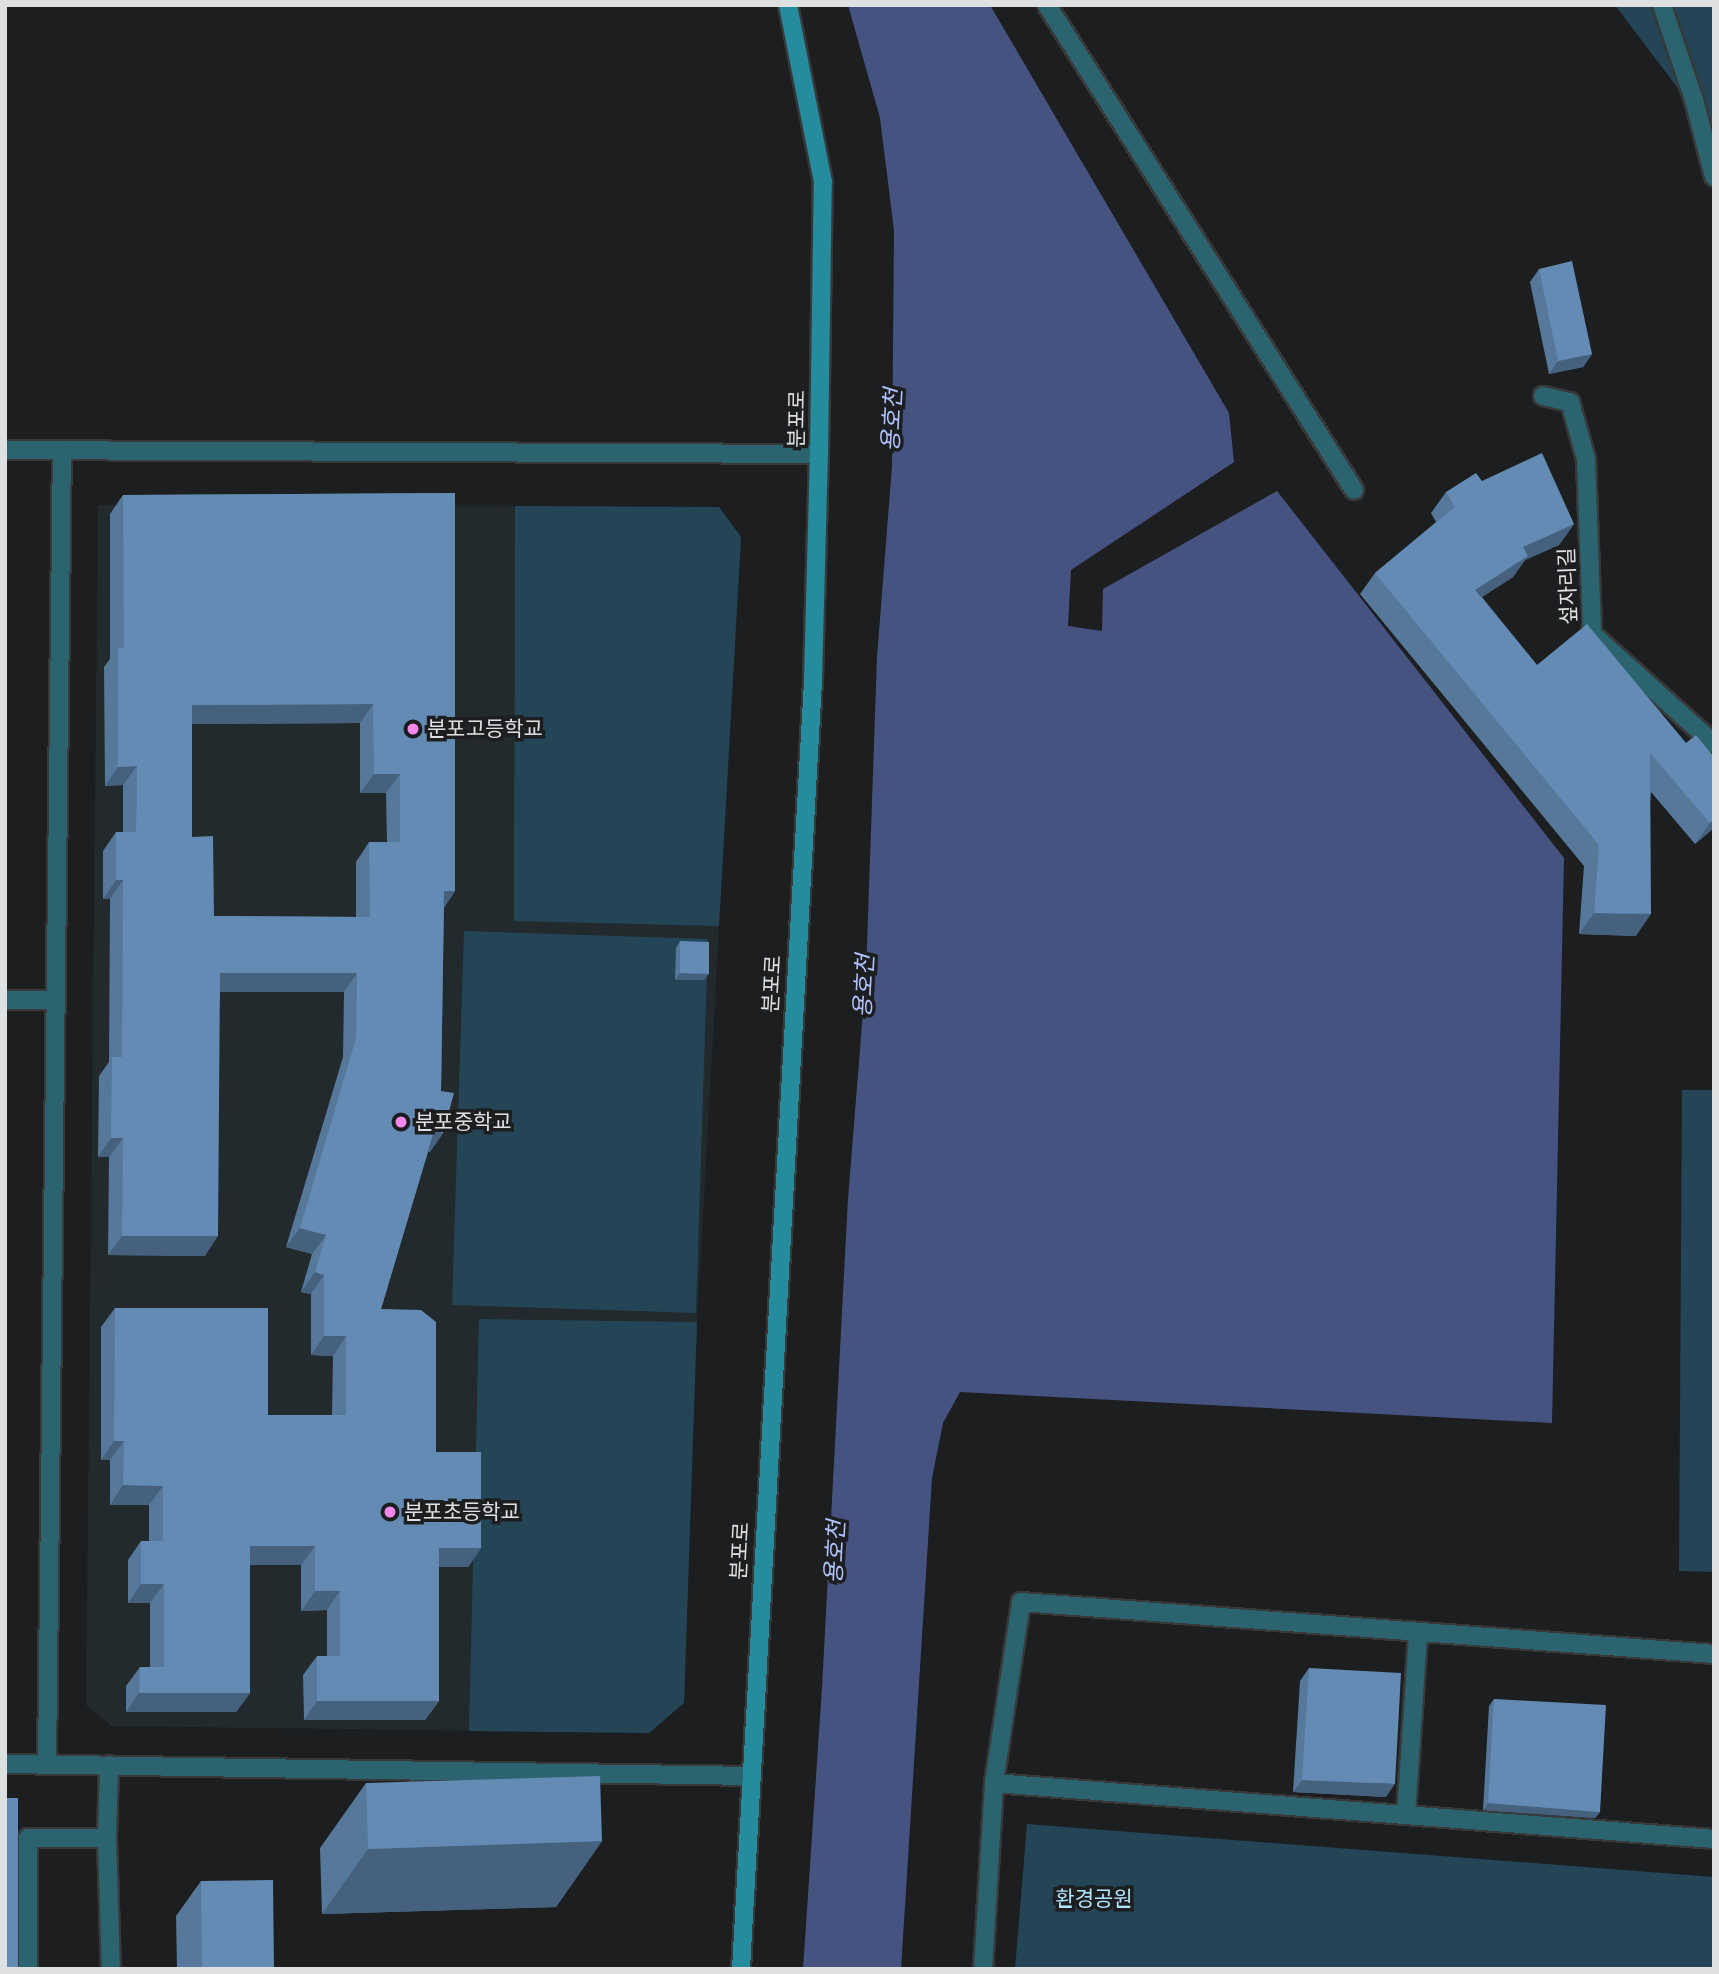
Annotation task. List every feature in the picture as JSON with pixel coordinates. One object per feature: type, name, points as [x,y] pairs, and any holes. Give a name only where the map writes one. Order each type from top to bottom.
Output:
[{"type":"main road","name":"분포로","points":[[741,1969],[749,1776],[813,680],[819,454],[823,182],[788,5]]},
{"type":"street","points":[[1047,5],[1354,490]]},
{"type":"street","points":[[1662,5],[1694,100],[1714,176]]},
{"type":"street","name":"섶자리길","points":[[1543,396],[1570,402],[1586,459],[1592,634],[1714,744]]},
{"type":"street","points":[[5,450],[819,454]]},
{"type":"street","points":[[47,1764],[62,450]]},
{"type":"street","points":[[5,1000],[56,1000]]},
{"type":"street","points":[[983,1969],[994,1783],[1021,1602],[1714,1654]]},
{"type":"street","points":[[1406,1815],[1418,1632]]},
{"type":"street","points":[[5,1763],[749,1776]]},
{"type":"street","points":[[108,1765],[111,1969]]},
{"type":"street","points":[[994,1783],[1714,1839]]},
{"type":"street","points":[[28,1969],[28,1838],[107,1838]]},
{"type":"shaded area","points":[[98,505],[719,507],[741,537],[697,1322],[684,1703],[649,1733],[112,1726],[86,1705]]},
{"type":"green space","points":[[1615,5],[1714,5],[1714,136]]},
{"type":"green space","points":[[515,506],[719,507],[741,537],[719,926],[514,921]]},
{"type":"green space","points":[[464,931],[708,939],[696,1313],[452,1305]]},
{"type":"green space","points":[[1682,1090],[1714,1090],[1714,1572],[1679,1571]]},
{"type":"green space","points":[[479,1319],[697,1322],[684,1703],[649,1733],[469,1731]]},
{"type":"green space","name":"환경공원","points":[[1027,1824],[1714,1877],[1714,1969],[1015,1969]]},
{"type":"water","name":"용호천","points":[[848,5],[990,5],[1229,413],[1234,462],[1071,570],[1068,626],[1102,631],[1103,589],[1277,491],[1564,858],[1552,1423],[960,1392],[943,1423],[932,1478],[901,1969],[803,1969],[822,1688],[848,1199],[866,975],[877,657],[892,466],[894,230],[880,118]]},
{"type":"building","points":[[1572,261],[1592,354],[1558,361],[1539,269]]},
{"type":"building","points":[[1542,453],[1574,524],[1523,547],[1528,556],[1475,590],[1537,665],[1587,624],[1686,743],[1696,735],[1714,757],[1714,819],[1710,823],[1650,753],[1651,914],[1594,913],[1599,845],[1375,573],[1455,507],[1446,492],[1476,473],[1482,481]]},
{"type":"building","points":[[455,493],[455,891],[444,891],[441,1091],[454,1093],[443,1133],[434,1131],[381,1309],[421,1310],[436,1322],[436,1452],[481,1452],[481,1548],[439,1548],[439,1701],[317,1701],[317,1656],[340,1656],[340,1591],[315,1591],[315,1546],[250,1546],[250,1693],[139,1693],[140,1667],[164,1667],[164,1584],[141,1584],[141,1541],[163,1541],[163,1486],[123,1485],[124,1441],[114,1441],[115,1308],[268,1308],[268,1415],[346,1415],[346,1336],[324,1336],[324,1275],[315,1272],[326,1235],[300,1228],[356,1038],[357,973],[220,973],[218,1236],[122,1236],[123,1138],[111,1138],[112,1057],[122,1057],[123,880],[116,880],[116,832],[136,832],[137,794],[137,766],[118,767],[118,648],[124,648],[123,495]],"holes":[[[373,704],[374,774],[400,774],[400,842],[369,842],[370,917],[214,916],[213,836],[192,837],[192,705]]]},
{"type":"building","points":[[680,941],[709,942],[709,974],[680,973]]},
{"type":"building","points":[[1309,1668],[1401,1673],[1395,1784],[1302,1780]]},
{"type":"building","points":[[1494,1699],[1606,1705],[1600,1812],[1488,1803]]},
{"type":"building","points":[[600,1776],[602,1841],[368,1849],[366,1783]]},
{"type":"building","points":[[5,1798],[18,1798],[18,1969],[5,1969]]},
{"type":"building","points":[[273,1880],[274,1969],[202,1969],[201,1881]]},
{"type":"place","name":"분포고등학교","points":[[413,729]]},
{"type":"place","name":"분포중학교","points":[[401,1122]]},
{"type":"place","name":"분포초등학교","points":[[390,1512]]}]
